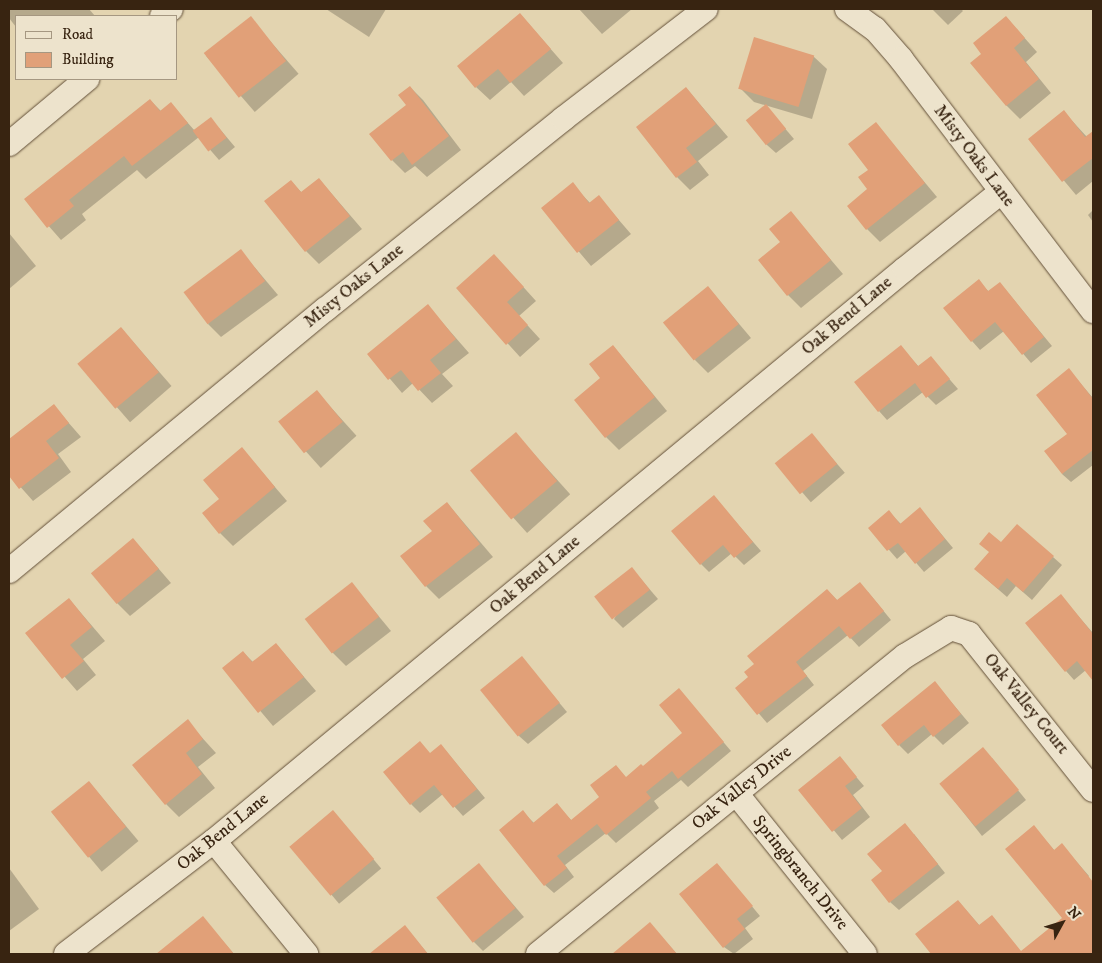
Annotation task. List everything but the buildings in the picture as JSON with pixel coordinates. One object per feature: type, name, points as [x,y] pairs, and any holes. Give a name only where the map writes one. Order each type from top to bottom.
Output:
[{"type":"street","name":"Misty Oaks Lane","points":[[9,571],[326,309],[563,119],[706,9]]},
{"type":"street","name":"Misty Oaks Lane","points":[[847,9],[875,29],[901,59],[1093,311]]},
{"type":"street","points":[[9,144],[86,80]]},
{"type":"street","name":"Oak Bend Lane","points":[[66,954],[214,841],[897,275],[1002,192]]},
{"type":"street","name":"Oak Valley Court","points":[[951,628],[969,634],[1093,790]]},
{"type":"street","name":"Oak Valley Drive","points":[[538,954],[905,656],[951,628]]},
{"type":"street","name":"Springbranch Drive","points":[[736,793],[865,954]]},
{"type":"street","points":[[214,841],[306,954]]}]
